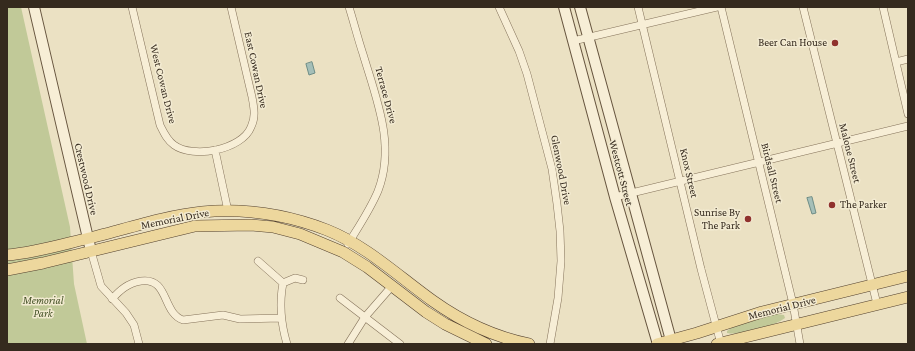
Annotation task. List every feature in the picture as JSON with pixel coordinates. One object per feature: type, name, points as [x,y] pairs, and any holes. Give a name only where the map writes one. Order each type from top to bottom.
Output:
[{"type":"main road","name":"Crestwood Drive","points":[[34,7],[92,251]]},
{"type":"main road","name":"Westcott Street","points":[[564,7],[615,197],[657,344]]},
{"type":"main road","name":"Westcott Street","points":[[580,7],[671,342]]},
{"type":"main road","name":"Memorial Drive","points":[[7,255],[41,250],[177,216],[202,212],[228,211],[274,215],[303,221],[328,230],[350,241],[374,256],[433,301],[452,313],[498,335],[529,344]]},
{"type":"main road","points":[[195,226],[203,220],[222,218],[228,211]]},
{"type":"main road","points":[[300,234],[303,221]]},
{"type":"main road","name":"Memorial Drive","points":[[7,270],[195,226],[251,225],[273,227],[300,234],[343,252],[367,267],[426,312],[459,332],[486,344]]},
{"type":"main road","points":[[635,266],[649,262]]},
{"type":"main road","points":[[392,286],[399,275]]},
{"type":"main road","name":"Memorial Drive","points":[[657,344],[671,342],[744,317],[908,276]]},
{"type":"main road","name":"Memorial Drive","points":[[720,344],[908,297]]},
{"type":"main road","points":[[459,332],[468,329],[486,338],[498,335]]},
{"type":"street","name":"West Cowan Drive","points":[[132,7],[160,125],[166,137],[174,145],[183,150],[199,152],[215,150]]},
{"type":"street","name":"East Cowan Drive","points":[[215,150],[239,141],[251,129],[254,119],[252,97],[231,7]]},
{"type":"street","name":"Terrace Drive","points":[[343,252],[367,213],[378,190],[385,162],[383,122],[350,7]]},
{"type":"street","name":"Glenwood Drive","points":[[499,7],[519,51],[527,74],[552,169],[558,204],[560,231],[558,298],[550,344]]},
{"type":"street","name":"Knox Street","points":[[638,7],[720,344]]},
{"type":"street","points":[[573,41],[717,7]]},
{"type":"street","name":"Birdsall Street","points":[[721,7],[793,304],[800,344]]},
{"type":"street","name":"Malone Street","points":[[803,7],[877,304]]},
{"type":"street","points":[[883,7],[908,114]]},
{"type":"street","points":[[896,62],[908,59]]},
{"type":"street","points":[[615,197],[758,161],[908,126]]},
{"type":"street","points":[[215,150],[228,211]]},
{"type":"street","name":"Crestwood Drive","points":[[92,251],[101,286],[126,313],[134,325],[139,344]]},
{"type":"street","points":[[258,261],[283,283]]},
{"type":"street","points":[[283,283],[295,278],[304,280]]},
{"type":"street","points":[[112,299],[120,290],[128,285],[151,281],[157,284],[164,293],[173,313],[178,318],[183,320],[223,315],[240,319],[281,318]]},
{"type":"street","points":[[283,283],[281,294],[281,318],[287,344]]},
{"type":"street","points":[[348,344],[365,317],[392,286]]},
{"type":"street","points":[[340,298],[400,344]]},
{"type":"green space","name":"Memorial Park","points":[[7,7],[21,7],[70,227],[74,284],[87,344],[7,344]]},
{"type":"green space","points":[[776,314],[784,315],[785,318],[757,330],[733,334],[727,333],[727,331],[734,326]]},
{"type":"water","points":[[312,62],[315,73],[309,75],[306,64]]},
{"type":"water","points":[[812,197],[816,213],[812,214],[807,198]]},
{"type":"place","name":"Beer Can House","points":[[835,43]]},
{"type":"place","name":"The Parker","points":[[832,205]]},
{"type":"place","name":"Sunrise By The Park","points":[[748,219]]}]
